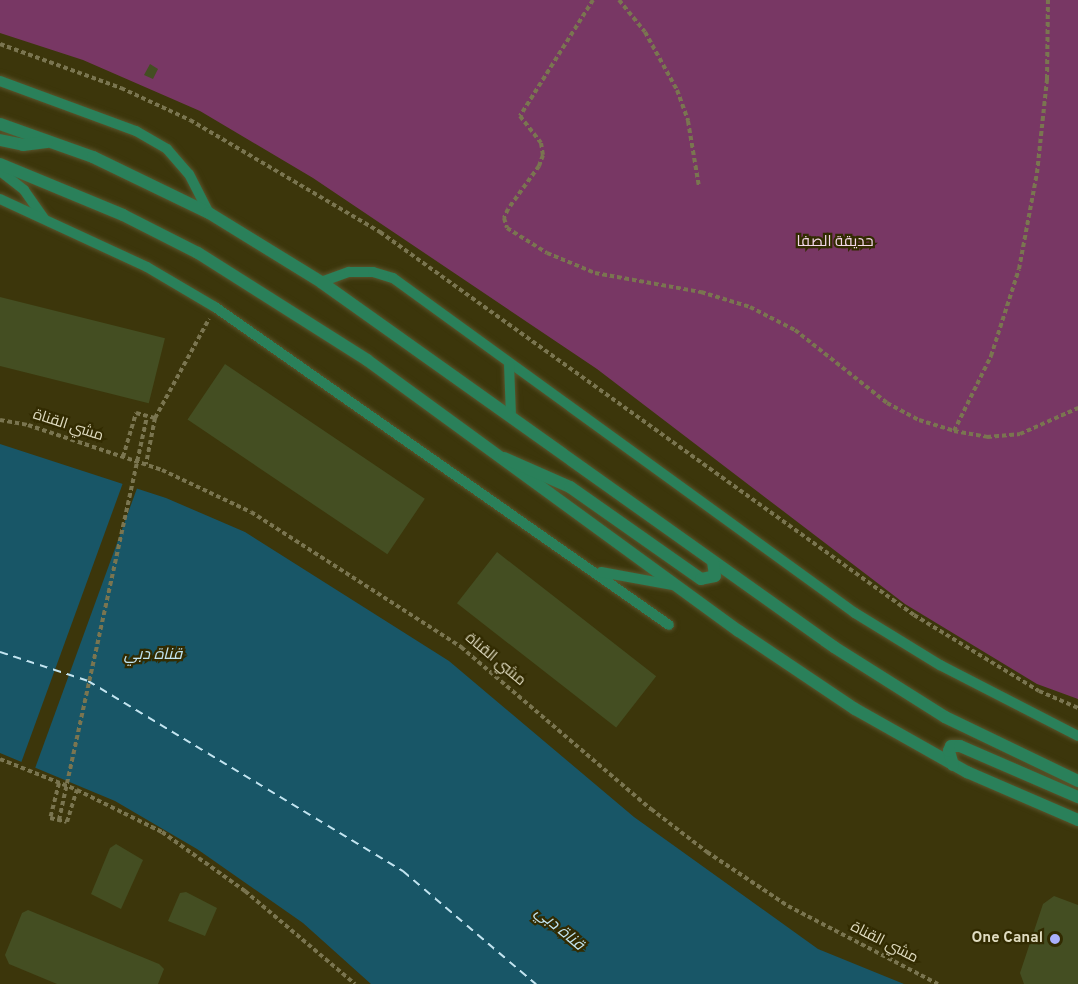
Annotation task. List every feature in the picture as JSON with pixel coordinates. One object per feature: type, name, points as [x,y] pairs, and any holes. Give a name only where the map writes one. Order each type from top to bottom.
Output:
[{"type":"street","points":[[0,124],[51,141],[209,213],[321,282],[511,415],[814,634],[945,717],[1078,781]]},
{"type":"street","points":[[0,140],[23,145],[51,141]]},
{"type":"street","points":[[0,164],[123,215],[198,253],[367,360],[494,455],[682,587],[793,669],[953,765],[1078,820]]},
{"type":"street","points":[[494,455],[523,464],[570,487],[701,579],[715,576],[713,562]]},
{"type":"street","points":[[953,765],[948,751],[951,746],[960,746],[1078,797]]},
{"type":"lane","points":[[0,81],[136,131],[167,149],[189,174],[209,213]]},
{"type":"lane","points":[[0,171],[24,190],[44,219]]},
{"type":"lane","points":[[0,200],[147,267],[215,307],[669,625]]},
{"type":"lane","points":[[321,282],[336,275],[362,271],[393,278],[855,614],[940,664],[1078,736]]},
{"type":"lane","points":[[509,364],[511,415]]},
{"type":"lane","points":[[587,567],[616,578],[682,587]]},
{"type":"path","points":[[593,0],[520,116],[541,143],[543,155],[539,166],[508,209],[504,218],[507,228],[547,253],[595,273],[701,292],[750,307],[795,330],[887,403],[920,420],[954,431],[987,437],[1020,434],[1078,408]]},
{"type":"path","points":[[619,0],[645,32],[677,90],[688,121],[699,187]]},
{"type":"path","points":[[954,431],[991,356],[1019,269],[1040,150],[1047,79],[1048,0]]},
{"type":"path","points":[[0,44],[121,88],[190,120],[380,232],[914,615],[1039,691],[1078,708]]},
{"type":"path","points":[[146,464],[155,418],[215,307]]},
{"type":"path","points":[[123,457],[136,413],[155,418]]},
{"type":"path","points":[[59,820],[147,416]]},
{"type":"path","name":"مشي القناة","points":[[0,420],[146,464],[251,512],[379,591],[461,647],[651,809],[707,852],[788,906],[938,984]]},
{"type":"path","points":[[0,759],[77,790],[162,832],[245,891],[355,984]]},
{"type":"path","points":[[59,783],[50,818],[67,822],[77,790]]},
{"type":"green space","name":"حديقة الصفا","points":[[0,0],[1078,0],[1078,699],[1037,684],[905,604],[597,369],[313,178],[200,111],[83,60],[0,33]]},
{"type":"water","name":"قناة دبي","points":[[0,444],[166,498],[245,532],[449,661],[634,817],[818,949],[904,984],[371,984],[303,923],[197,849],[115,801],[0,753]]},
{"type":"pier","points":[[124,480],[138,485],[32,775],[18,770]]},
{"type":"building","points":[[150,64],[158,69],[153,79],[144,75]]},
{"type":"building","points":[[0,297],[165,338],[149,403],[0,366]]},
{"type":"building","points":[[225,364],[425,499],[387,554],[188,420]]},
{"type":"building","points":[[497,552],[656,676],[616,728],[457,603]]},
{"type":"building","points":[[116,844],[143,860],[121,909],[91,894],[110,848]]},
{"type":"building","points":[[186,892],[217,908],[205,936],[168,921],[180,893]]},
{"type":"building","name":"One Canal","points":[[1054,896],[1078,905],[1078,984],[1024,984],[1020,973],[1043,904]]},
{"type":"building","points":[[28,910],[159,964],[164,969],[158,984],[57,984],[9,964],[5,955],[22,913]]},
{"type":"ferry route","points":[[0,652],[88,681],[403,871],[536,984]]},
{"type":"place","name":"One Canal","points":[[1055,939]]}]
